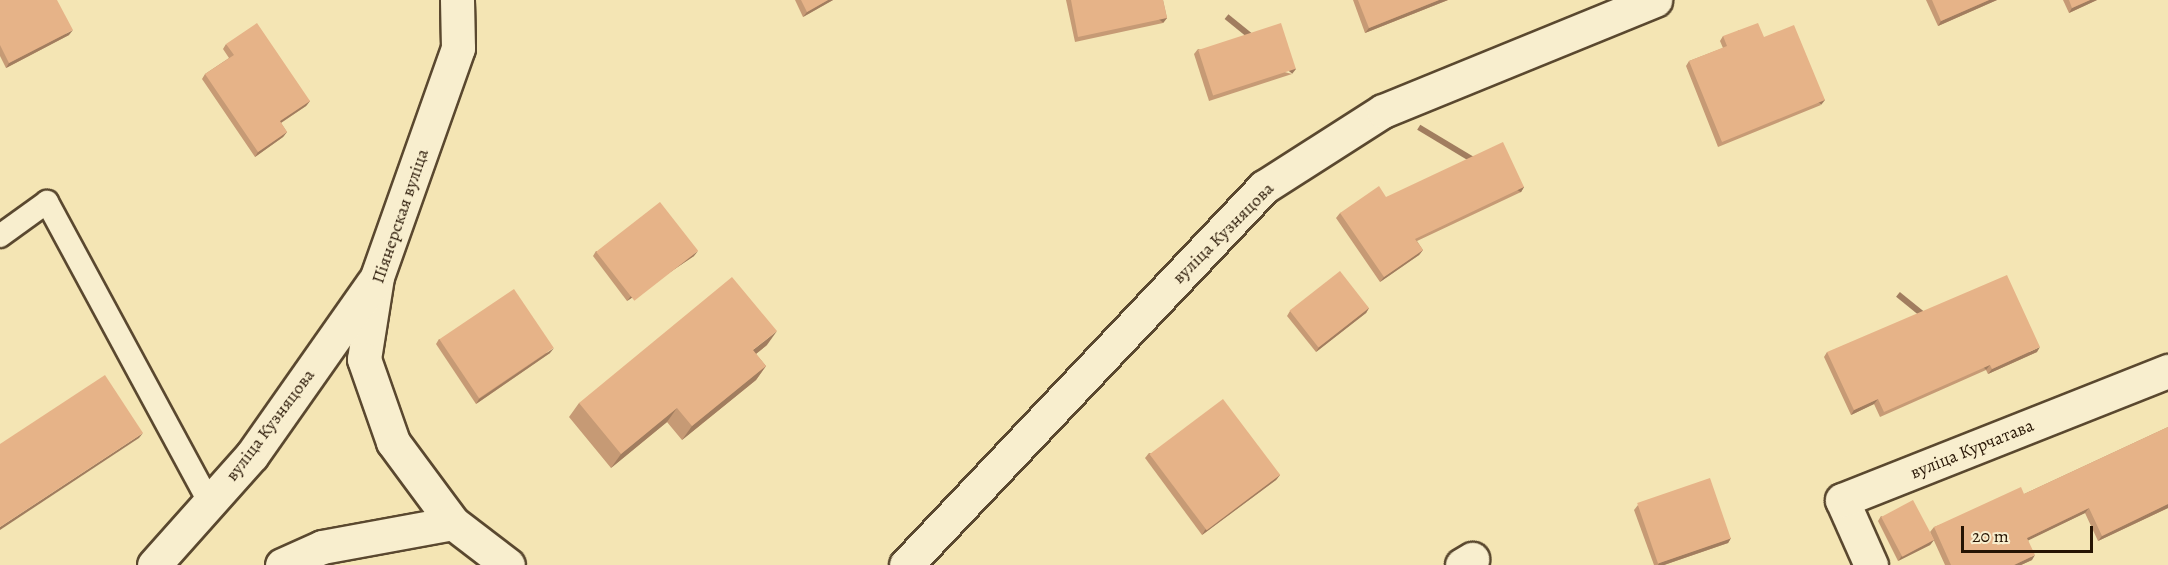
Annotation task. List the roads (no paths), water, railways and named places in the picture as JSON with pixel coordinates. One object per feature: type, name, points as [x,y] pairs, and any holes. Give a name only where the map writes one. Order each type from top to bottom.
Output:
[{"type":"street","name":"Піянерская вуліца","points":[[457,0],[458,48],[377,277],[364,359],[393,442],[453,523],[508,565]]},
{"type":"street","name":"вуліца Кузняцова","points":[[906,565],[1264,187],[1383,111],[1655,0]]},
{"type":"street","name":"вуліца Кузняцова","points":[[154,565],[252,455],[377,277]]},
{"type":"street","name":"вуліца Курчатава","points":[[1871,565],[1842,500],[2168,371]]},
{"type":"street","points":[[282,565],[322,547],[453,523]]},
{"type":"lane","points":[[0,236],[46,202],[209,502]]}]
